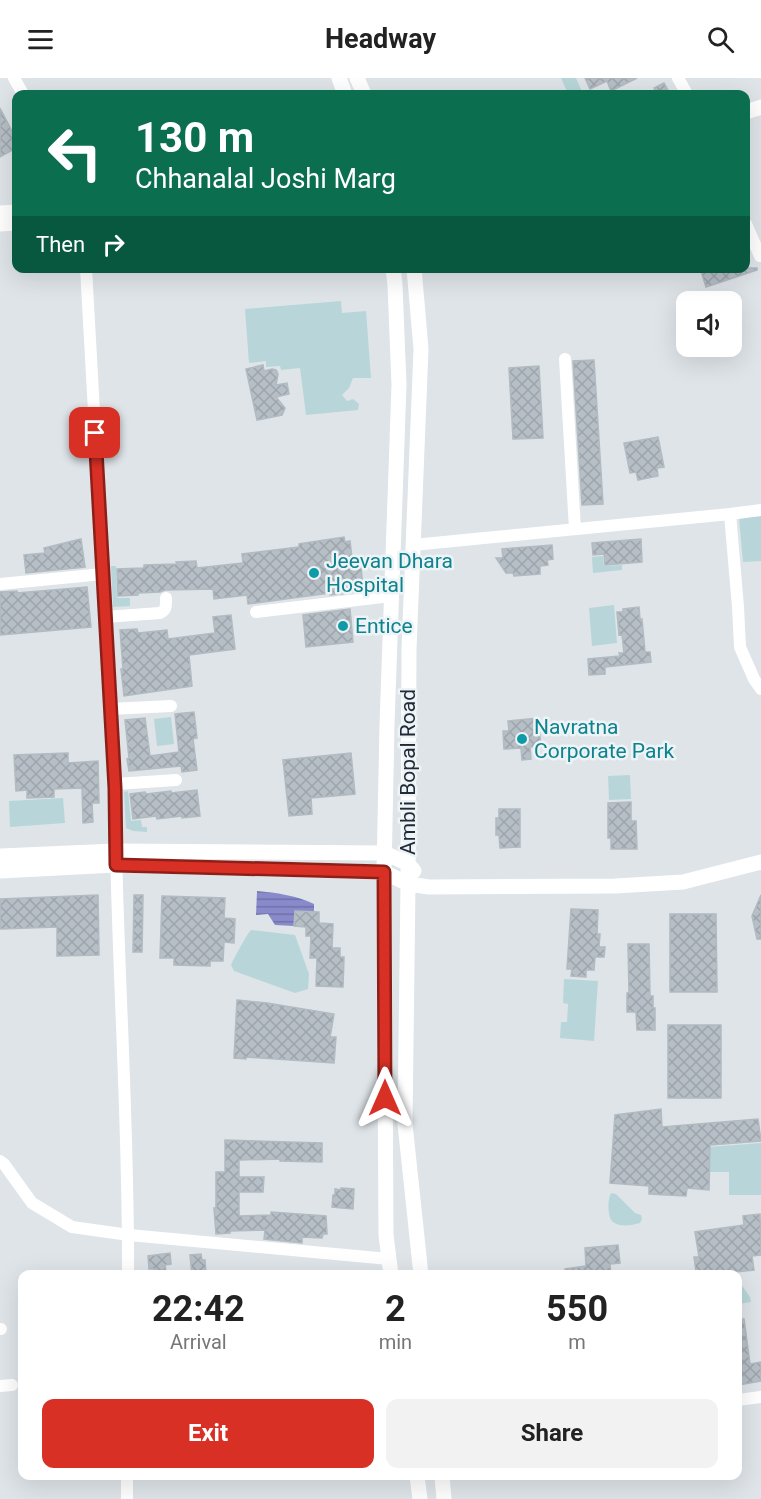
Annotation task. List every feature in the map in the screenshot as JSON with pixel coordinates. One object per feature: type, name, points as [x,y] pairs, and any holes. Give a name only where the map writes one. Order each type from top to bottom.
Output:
[{"type":"street","points":[[750,233],[761,255]]},
{"type":"street","points":[[86,273],[115,784],[129,1235],[128,1270]]},
{"type":"street","name":"Ambli Bopal Road","points":[[390,1270],[386,1235],[384,872],[399,385],[394,273]]},
{"type":"street","name":"Ambli Bopal Road","points":[[414,273],[421,349],[409,649],[405,1124],[420,1270]]},
{"type":"street","points":[[565,359],[575,529]]},
{"type":"street","points":[[413,545],[761,510]]},
{"type":"street","points":[[730,514],[740,647],[761,689]]},
{"type":"street","points":[[0,584],[103,574]]},
{"type":"street","points":[[256,612],[391,596]]},
{"type":"street","points":[[105,617],[164,612],[166,598]]},
{"type":"street","points":[[111,709],[171,706]]},
{"type":"street","points":[[115,784],[176,780]]},
{"type":"street","points":[[0,871],[116,858],[385,853],[408,864],[429,887]]},
{"type":"street","points":[[0,856],[116,858],[384,872],[408,884],[429,887],[615,886],[683,882],[761,862]]},
{"type":"street","points":[[0,1161],[32,1203],[72,1227],[129,1235],[389,1259]]},
{"type":"street","points":[[742,1399],[761,1397]]},
{"type":"street","points":[[127,1480],[127,1499]]},
{"type":"street","points":[[418,1480],[420,1499]]},
{"type":"street","points":[[442,1480],[444,1499]]},
{"type":"shaded area","points":[[561,78],[576,78],[581,90],[566,90]]},
{"type":"shaded area","points":[[341,301],[342,313],[366,311],[371,378],[353,378],[349,388],[342,395],[347,401],[353,399],[359,404],[358,410],[306,415],[300,368],[281,370],[280,366],[266,367],[266,361],[249,363],[245,309]]},
{"type":"shaded area","points":[[761,516],[761,561],[743,562],[739,518]]},
{"type":"shaded area","points":[[603,556],[604,566],[622,565],[622,570],[593,573],[592,557]]},
{"type":"shaded area","points":[[111,566],[116,566],[117,598],[130,598],[130,606],[113,607]]},
{"type":"shaded area","points":[[614,605],[617,643],[592,646],[589,608]]},
{"type":"shaded area","points":[[171,717],[174,744],[157,746],[154,719]]},
{"type":"shaded area","points":[[630,775],[631,799],[609,800],[608,776]]},
{"type":"shaded area","points":[[128,791],[131,821],[141,820],[142,827],[147,827],[147,832],[126,828],[124,792]]},
{"type":"shaded area","points":[[63,798],[65,823],[10,827],[9,801]]},
{"type":"shaded area","points":[[251,930],[295,935],[309,974],[308,989],[295,993],[234,971],[231,965]]},
{"type":"shaded area","points":[[564,979],[598,981],[594,1041],[560,1038],[561,1022],[567,1022],[568,1004],[563,1003]]},
{"type":"shaded area","points":[[761,1143],[761,1195],[729,1195],[729,1172],[709,1172],[709,1147]]},
{"type":"shaded area","points":[[611,1193],[616,1194],[635,1213],[641,1215],[640,1223],[621,1225],[613,1222],[608,1208]]},
{"type":"shaded area","points":[[742,1286],[750,1297],[751,1302],[742,1303]]},
{"type":"water","points":[[257,891],[300,898],[314,904],[314,912],[295,911],[294,926],[275,925],[268,914],[256,915]]},
{"type":"building","points":[[585,78],[637,78],[613,90],[611,90],[607,81],[590,89]]},
{"type":"building","points":[[664,83],[668,90],[655,90],[654,88]]},
{"type":"building","points":[[0,108],[12,131],[12,150],[0,157]]},
{"type":"building","points":[[702,273],[748,273],[706,287]]},
{"type":"building","points":[[594,360],[603,504],[582,505],[573,361]]},
{"type":"building","points":[[263,365],[264,371],[276,370],[278,374],[276,385],[287,383],[289,394],[276,397],[285,408],[282,415],[257,420],[246,369]]},
{"type":"building","points":[[539,366],[543,438],[513,439],[509,368]]},
{"type":"building","points":[[658,437],[664,467],[657,468],[658,476],[638,480],[636,472],[630,473],[624,443]]},
{"type":"building","points":[[344,537],[345,542],[350,541],[352,558],[360,557],[363,587],[354,588],[355,591],[348,593],[330,595],[330,593],[248,604],[247,595],[214,599],[213,589],[165,590],[118,596],[117,569],[196,561],[197,568],[243,563],[242,554],[299,547],[299,544]]},
{"type":"building","points":[[81,539],[85,567],[26,573],[24,555],[45,553],[44,548]]},
{"type":"building","points":[[641,539],[642,562],[605,565],[604,554],[593,555],[592,543]]},
{"type":"building","points":[[552,545],[553,559],[547,560],[548,565],[540,566],[540,574],[514,576],[513,573],[506,573],[496,558],[503,558],[502,549]]},
{"type":"building","points":[[87,587],[91,627],[0,635],[0,592],[17,591],[17,593]]},
{"type":"building","points":[[639,607],[645,652],[650,652],[651,662],[605,667],[605,674],[589,675],[588,659],[620,656],[619,653],[624,653],[622,634],[619,635],[617,612]]},
{"type":"building","points":[[350,609],[353,642],[306,647],[303,615]]},
{"type":"building","points":[[231,615],[235,649],[189,655],[192,686],[124,696],[120,630],[137,629],[138,633],[167,630],[168,639],[215,633],[213,617]]},
{"type":"building","points":[[194,712],[197,738],[193,739],[197,770],[182,772],[181,766],[129,771],[125,720],[145,718],[150,756],[179,752],[175,714]]},
{"type":"building","name":"Navratna Corporate Park","points":[[538,718],[541,746],[530,747],[531,759],[522,760],[521,748],[504,749],[503,731],[509,731],[508,721]]},
{"type":"building","points":[[68,753],[68,763],[98,761],[99,803],[92,803],[93,822],[83,823],[82,788],[54,789],[54,797],[27,798],[27,790],[16,791],[14,755]]},
{"type":"building","points":[[351,753],[355,794],[311,798],[312,814],[289,816],[283,760]]},
{"type":"building","points":[[197,790],[200,816],[157,819],[156,816],[133,819],[130,794]]},
{"type":"building","points":[[631,802],[631,821],[636,821],[637,849],[611,849],[611,838],[608,838],[608,803]]},
{"type":"building","points":[[499,809],[520,809],[520,847],[500,848],[499,835],[496,835],[496,818],[499,818]]},
{"type":"building","points":[[98,895],[99,955],[57,956],[57,927],[0,929],[0,899]]},
{"type":"building","points":[[134,895],[143,895],[142,952],[133,952]]},
{"type":"building","points":[[761,895],[761,939],[757,939],[752,916]]},
{"type":"building","points":[[162,896],[225,898],[224,918],[235,919],[234,943],[224,942],[223,961],[210,961],[210,966],[174,965],[174,958],[160,958]]},
{"type":"building","points":[[571,909],[598,910],[597,934],[600,934],[599,947],[605,947],[604,957],[595,957],[594,970],[586,970],[586,977],[571,976],[572,969],[567,969]]},
{"type":"building","points":[[295,911],[319,912],[319,923],[333,924],[332,948],[340,948],[340,957],[344,957],[343,987],[316,986],[317,958],[310,958],[311,936],[306,936],[306,927],[294,926]]},
{"type":"building","points":[[670,914],[716,914],[717,992],[670,992]]},
{"type":"building","points":[[628,944],[649,944],[650,996],[653,996],[653,1008],[655,1008],[655,1030],[637,1030],[636,1012],[627,1012]]},
{"type":"building","points":[[237,1000],[334,1014],[330,1037],[336,1037],[334,1063],[234,1058]]},
{"type":"building","points":[[668,1025],[721,1025],[721,1098],[668,1098]]},
{"type":"building","points":[[661,1109],[662,1127],[758,1119],[761,1141],[710,1145],[709,1190],[687,1188],[686,1196],[649,1194],[649,1186],[610,1183],[615,1115]]},
{"type":"building","points":[[225,1140],[322,1143],[322,1162],[280,1161],[280,1159],[239,1160],[239,1177],[264,1177],[263,1192],[239,1192],[239,1216],[271,1215],[271,1212],[326,1216],[327,1234],[323,1234],[322,1238],[302,1237],[302,1243],[264,1239],[265,1230],[230,1231],[230,1233],[216,1234],[214,1208],[216,1208],[216,1172],[225,1172]]},
{"type":"building","points":[[341,1188],[354,1189],[353,1209],[332,1207],[335,1189],[341,1190]]},
{"type":"building","points":[[760,1214],[761,1255],[752,1256],[754,1270],[696,1270],[694,1257],[699,1257],[695,1232],[744,1225],[743,1216]]},
{"type":"building","points":[[618,1245],[620,1263],[610,1264],[611,1270],[565,1270],[586,1266],[585,1248]]},
{"type":"building","points":[[170,1253],[171,1264],[165,1265],[166,1270],[149,1269],[148,1256]]},
{"type":"building","points":[[201,1254],[202,1260],[205,1260],[206,1270],[192,1270],[190,1255]]},
{"type":"building","points":[[742,1319],[744,1319],[750,1364],[761,1362],[761,1381],[742,1384]]},
{"type":"place","name":"Jeevan Dhara Hospital","points":[[314,573]]},
{"type":"place","name":"Entice","points":[[343,626]]},
{"type":"place","name":"Navratna Corporate Park","points":[[522,739]]},
{"type":"route","points":[[95,433],[115,788],[116,865],[384,872],[385,1098]]}]
